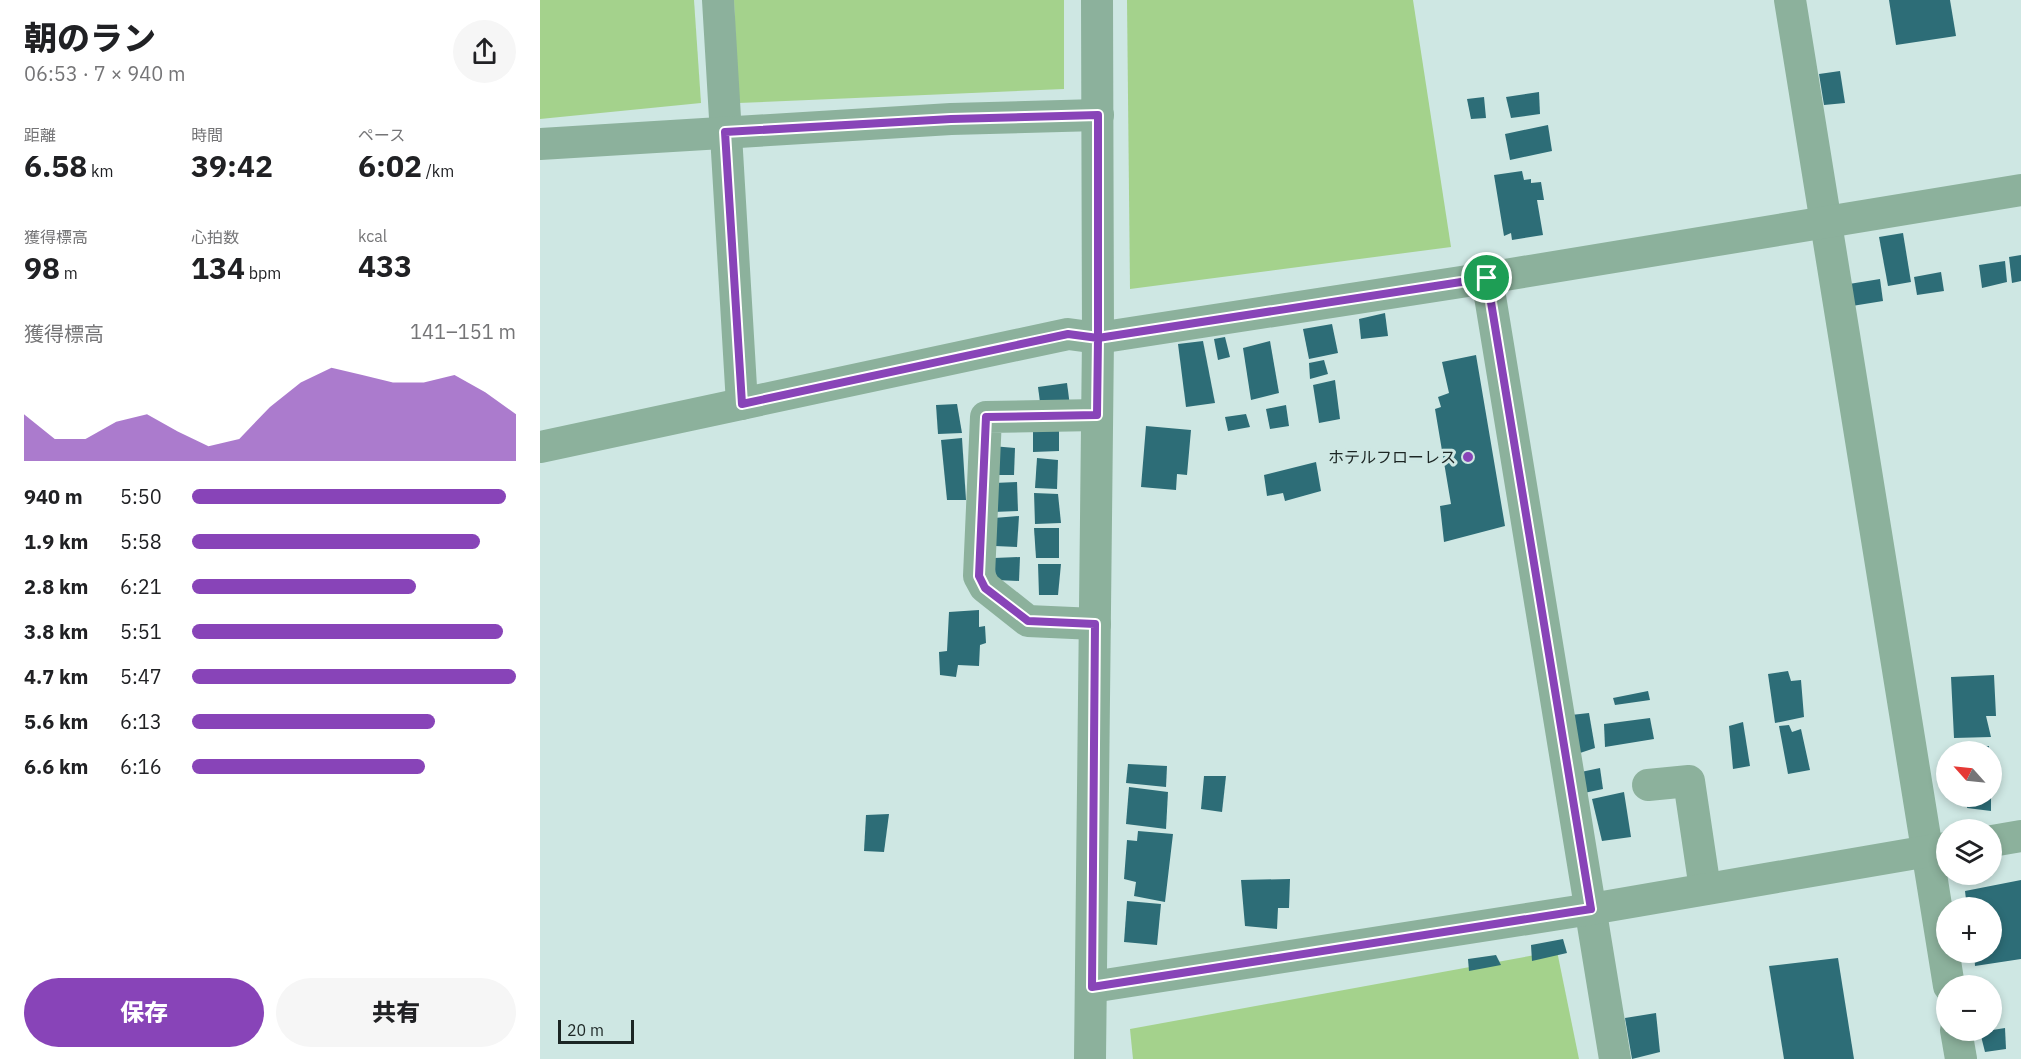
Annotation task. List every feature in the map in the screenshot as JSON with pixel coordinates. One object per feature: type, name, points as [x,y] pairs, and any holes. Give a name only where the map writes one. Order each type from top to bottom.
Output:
[{"type":"street","points":[[718,0],[742,404]]},
{"type":"street","points":[[1090,1059],[1098,338],[1097,0]]},
{"type":"street","points":[[1790,0],[1936,844]]},
{"type":"street","points":[[540,144],[951,119],[1098,115]]},
{"type":"street","points":[[540,447],[1068,334],[1098,338],[1487,278],[2021,190]]},
{"type":"street","points":[[1487,278],[1615,1059]]},
{"type":"street","points":[[1095,624],[1028,621],[985,588],[979,576],[986,417],[1097,415]]},
{"type":"street","points":[[1648,784],[1689,781],[1705,889]]},
{"type":"street","points":[[2002,839],[2021,836]]},
{"type":"street","points":[[1092,987],[1591,909],[1936,850]]},
{"type":"street","points":[[1940,885],[1948,975]]},
{"type":"street","points":[[1958,1041],[1961,1059]]},
{"type":"green space","points":[[540,0],[694,0],[701,103],[540,119]]},
{"type":"green space","points":[[734,0],[1064,0],[1064,89],[738,103]]},
{"type":"green space","points":[[1127,0],[1413,0],[1451,247],[1130,289]]},
{"type":"green space","points":[[1557,951],[1579,1059],[1133,1059],[1130,1029]]},
{"type":"building","points":[[1889,0],[1950,0],[1956,36],[1896,45]]},
{"type":"building","points":[[1840,71],[1845,103],[1824,105],[1819,74]]},
{"type":"building","points":[[1539,92],[1540,114],[1511,118],[1506,97]]},
{"type":"building","points":[[1484,97],[1486,118],[1471,119],[1467,99]]},
{"type":"building","points":[[1548,125],[1552,151],[1510,160],[1505,134]]},
{"type":"building","points":[[1522,171],[1524,180],[1531,179],[1531,183],[1541,182],[1544,200],[1537,200],[1543,235],[1512,240],[1511,233],[1504,236],[1494,175]]},
{"type":"building","points":[[1903,233],[1911,282],[1888,286],[1879,237]]},
{"type":"building","points":[[2021,255],[2021,281],[2012,283],[2009,257]]},
{"type":"building","points":[[2005,261],[2007,282],[1982,288],[1979,265]]},
{"type":"building","points":[[1941,272],[1944,291],[1917,295],[1914,277]]},
{"type":"building","points":[[1880,279],[1883,301],[1852,306],[1849,284]]},
{"type":"building","points":[[1385,313],[1388,336],[1361,339],[1359,319]]},
{"type":"building","points":[[1332,324],[1338,353],[1309,359],[1303,329]]},
{"type":"building","points":[[1225,337],[1230,357],[1218,360],[1214,339]]},
{"type":"building","points":[[1203,341],[1215,403],[1186,407],[1178,344]]},
{"type":"building","points":[[1270,341],[1279,393],[1251,400],[1243,348]]},
{"type":"building","name":"ホテルフローレス","points":[[1476,355],[1505,526],[1444,542],[1440,506],[1451,504],[1435,409],[1441,407],[1438,397],[1449,393],[1442,362]]},
{"type":"building","points":[[1324,360],[1328,374],[1310,379],[1309,363]]},
{"type":"building","points":[[1335,380],[1340,419],[1319,423],[1313,385]]},
{"type":"building","points":[[1067,383],[1070,406],[1041,410],[1038,387]]},
{"type":"building","points":[[957,404],[962,433],[938,434],[936,405]]},
{"type":"building","points":[[1286,405],[1289,426],[1270,429],[1266,409]]},
{"type":"building","points":[[1246,414],[1250,427],[1228,431],[1225,417]]},
{"type":"building","points":[[1033,424],[1059,424],[1059,451],[1033,452]]},
{"type":"building","points":[[1146,426],[1191,430],[1187,475],[1177,474],[1176,490],[1141,487]]},
{"type":"building","points":[[962,438],[966,500],[947,500],[941,440]]},
{"type":"building","points":[[992,446],[1015,448],[1014,475],[994,475]]},
{"type":"building","points":[[1037,458],[1058,460],[1057,489],[1035,488]]},
{"type":"building","points":[[1316,462],[1321,491],[1285,501],[1283,493],[1267,496],[1264,475]]},
{"type":"building","points":[[1017,482],[1018,511],[993,512],[994,483]]},
{"type":"building","points":[[1034,493],[1058,494],[1061,523],[1035,524]]},
{"type":"building","points":[[1019,516],[1017,547],[995,546],[994,518]]},
{"type":"building","points":[[1034,528],[1059,528],[1059,558],[1036,558]]},
{"type":"building","points":[[1020,557],[1019,581],[996,580],[994,558]]},
{"type":"building","points":[[1038,564],[1061,564],[1058,595],[1039,595]]},
{"type":"building","points":[[979,610],[979,627],[985,626],[986,643],[980,645],[979,666],[958,665],[956,677],[940,675],[939,652],[947,651],[949,612]]},
{"type":"building","points":[[1788,671],[1791,681],[1801,680],[1804,717],[1775,723],[1768,674]]},
{"type":"building","points":[[1994,675],[1996,716],[1986,716],[1991,737],[1954,738],[1951,677]]},
{"type":"building","points":[[1648,691],[1650,700],[1615,705],[1613,698]]},
{"type":"building","points":[[1589,713],[1595,748],[1577,754],[1571,715]]},
{"type":"building","points":[[1650,718],[1654,739],[1605,747],[1604,724]]},
{"type":"building","points":[[1743,722],[1750,766],[1733,769],[1729,726]]},
{"type":"building","points":[[1789,725],[1792,732],[1801,729],[1810,770],[1788,774],[1779,726]]},
{"type":"building","points":[[1128,764],[1167,766],[1166,787],[1126,783]]},
{"type":"building","points":[[1600,768],[1603,789],[1584,793],[1581,772]]},
{"type":"building","points":[[1204,776],[1226,776],[1222,812],[1201,809]]},
{"type":"building","points":[[1129,787],[1168,792],[1166,829],[1126,824]]},
{"type":"building","points":[[1624,792],[1631,837],[1602,841],[1592,799]]},
{"type":"building","points":[[1991,807],[1991,811],[1967,808]]},
{"type":"building","points":[[889,814],[884,852],[864,851],[866,815]]},
{"type":"building","points":[[1138,831],[1173,834],[1165,902],[1134,896],[1136,882],[1124,879],[1127,840],[1137,841]]},
{"type":"building","points":[[1290,879],[1289,908],[1278,908],[1277,929],[1245,926],[1241,880]]},
{"type":"building","points":[[2021,880],[2021,959],[2002,962],[2002,897],[1966,897],[1965,891]]},
{"type":"building","points":[[1127,901],[1161,904],[1157,945],[1124,942]]},
{"type":"building","points":[[1563,939],[1567,953],[1532,961],[1531,945]]},
{"type":"building","points":[[1496,955],[1501,965],[1469,971],[1468,959]]},
{"type":"building","points":[[1838,958],[1854,1059],[1784,1059],[1769,966]]},
{"type":"building","points":[[1975,963],[1995,963],[1975,966]]},
{"type":"building","points":[[1656,1013],[1660,1052],[1632,1059],[1625,1018]]},
{"type":"building","points":[[2002,1028],[2005,1028],[2006,1049],[1985,1052],[1982,1041],[2002,1041]]},
{"type":"place","name":"ホテルフローレス","points":[[1468,457]]},
{"type":"route","points":[[1487,278],[1098,338],[1098,115],[951,119],[725,132],[742,404],[1068,334],[1098,338],[1097,415],[986,417],[979,576],[985,588],[1028,621],[1095,624],[1092,987],[1591,909],[1487,278]]}]
